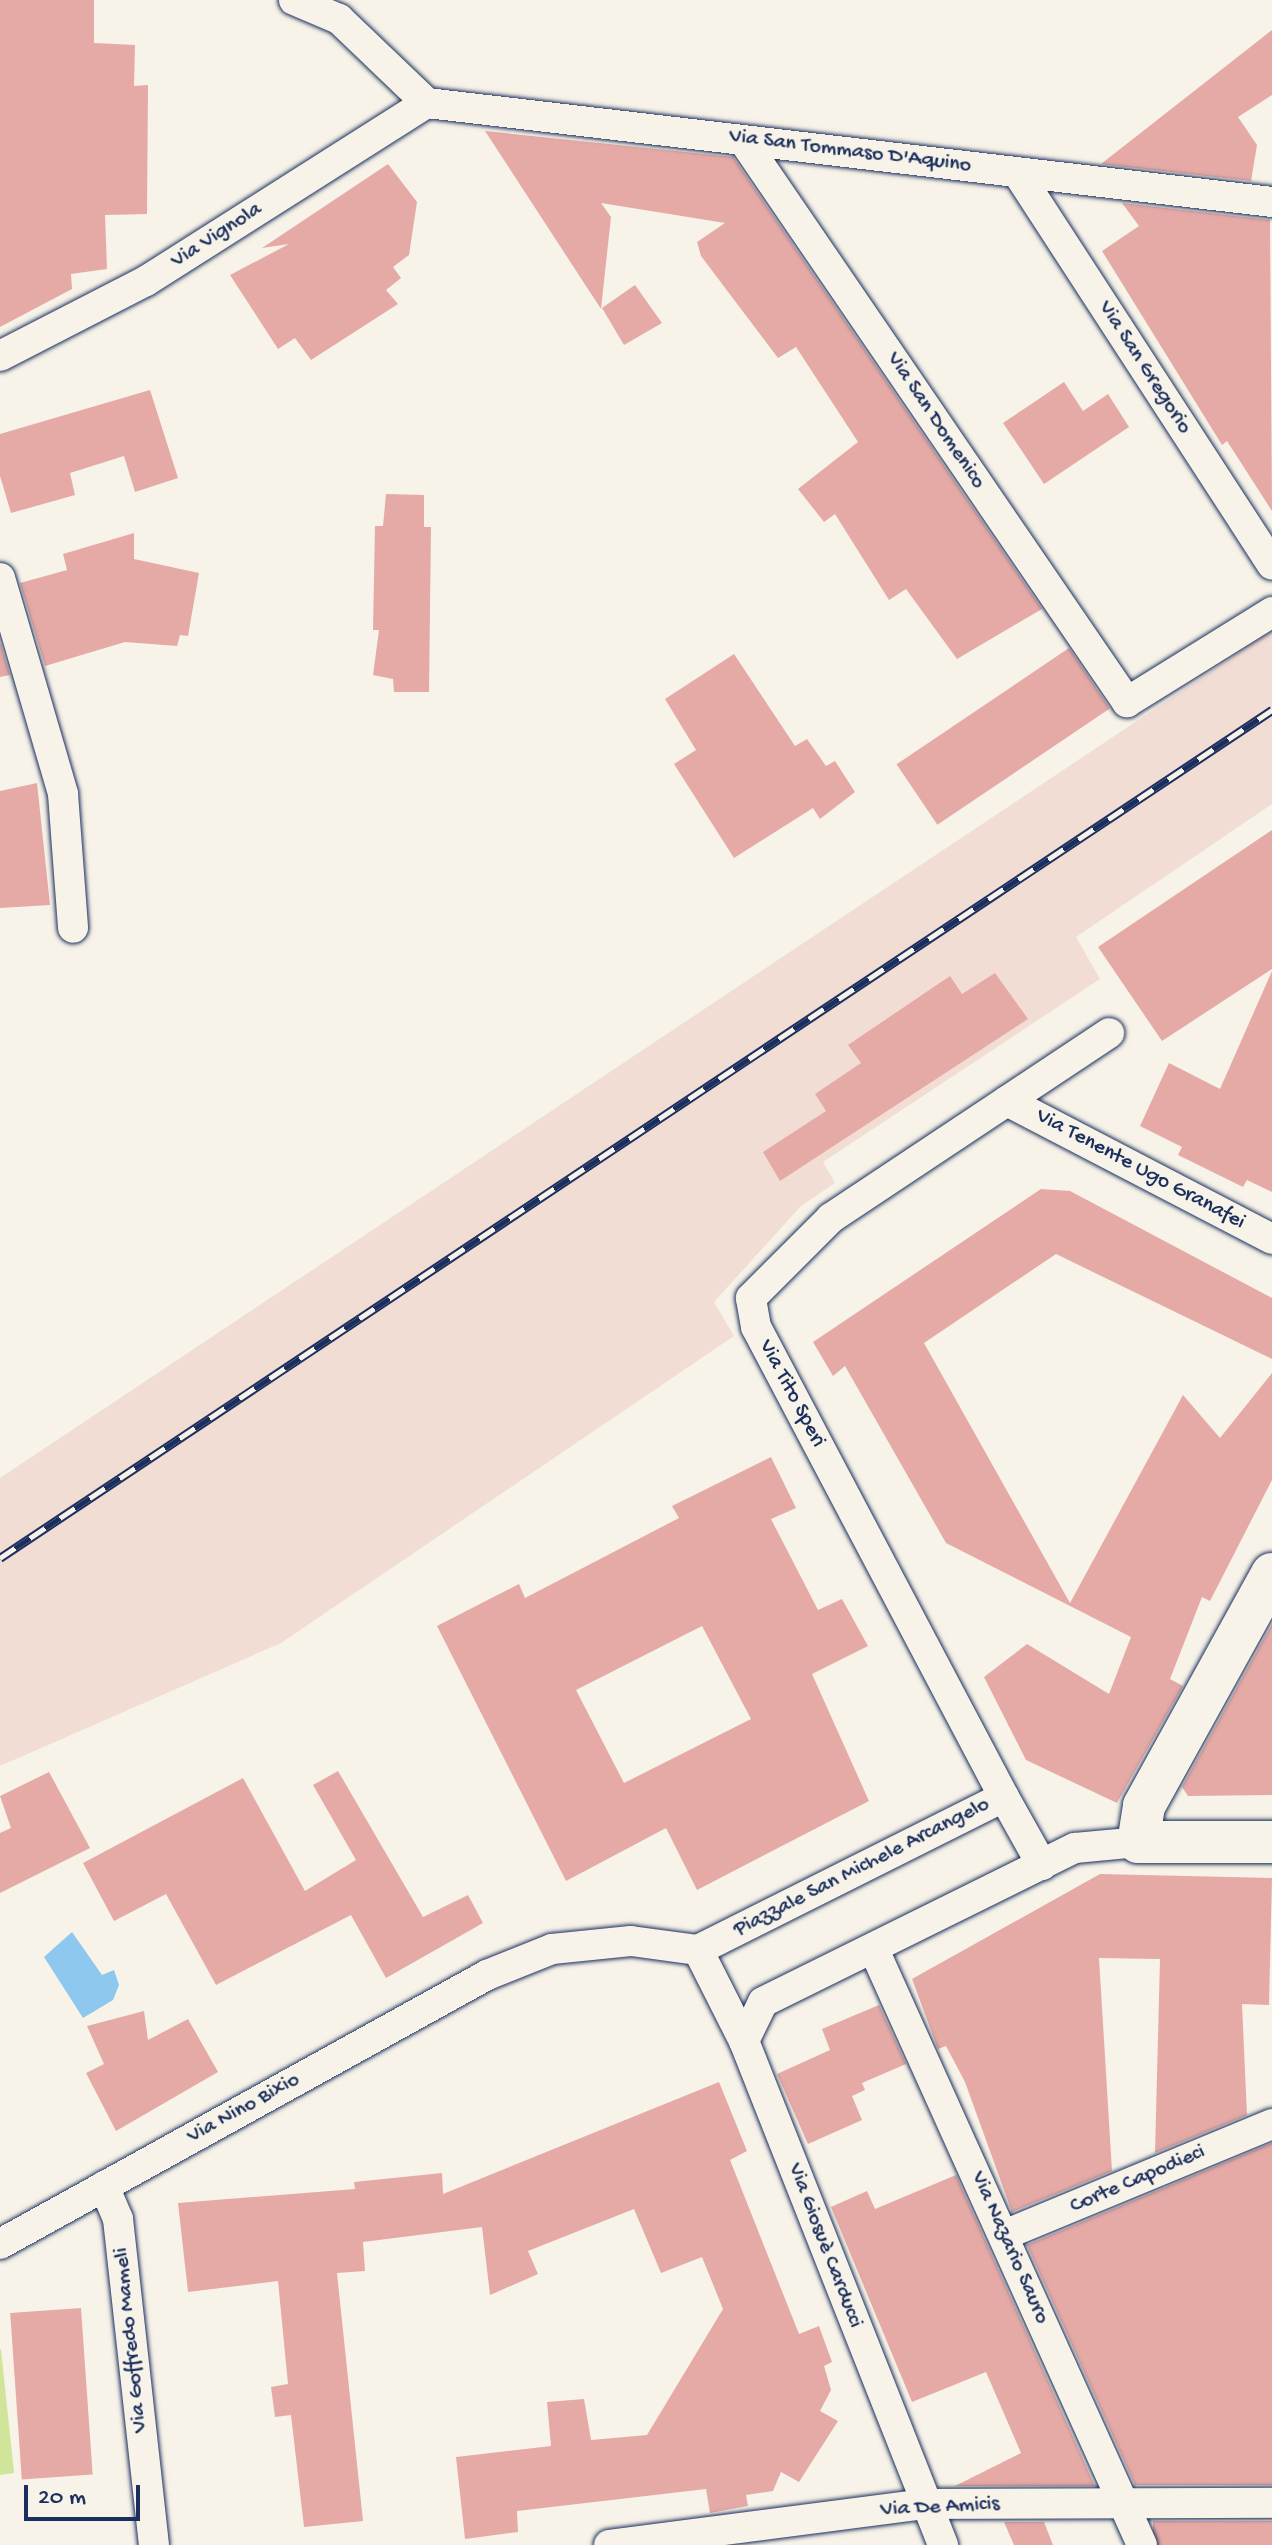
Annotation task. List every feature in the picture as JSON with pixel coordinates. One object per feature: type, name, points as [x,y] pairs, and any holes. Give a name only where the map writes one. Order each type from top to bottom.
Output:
[{"type":"main road","points":[[1272,1574],[1144,1806],[1138,1842],[1272,1842]]},
{"type":"street","points":[[294,0],[339,19],[427,103]]},
{"type":"street","name":"Via San Tommaso D'Aquino","points":[[427,103],[1272,202]]},
{"type":"street","name":"Via Vignola","points":[[0,356],[146,281],[427,103]]},
{"type":"street","name":"Via San Domenico","points":[[743,140],[1127,702],[1272,612]]},
{"type":"street","name":"Via San Gregorio","points":[[1017,172],[1272,565]]},
{"type":"street","points":[[0,578],[63,794],[73,928]]},
{"type":"street","name":"Via Tito Speri","points":[[1004,1797],[756,1327],[751,1298],[831,1218],[1109,1033]]},
{"type":"street","name":"Via Tenente Ugo Granafei","points":[[1007,1101],[1272,1239]]},
{"type":"street","name":"Piazzale San Michele Arcangelo","points":[[698,1950],[1004,1797],[1042,1865]]},
{"type":"street","points":[[744,2041],[763,2002],[875,1952],[1075,1848],[1138,1842]]},
{"type":"street","name":"Via Nino Bixio","points":[[0,2244],[487,1975],[552,1949],[631,1941],[698,1950]]},
{"type":"street","name":"Via Giosuè Carducci","points":[[698,1950],[744,2041],[943,2545]]},
{"type":"street","name":"Via Nazario Sauro","points":[[875,1952],[1142,2545]]},
{"type":"street","name":"Corte Capodieci","points":[[1004,2235],[1272,2124]]},
{"type":"street","name":"Via Goffredo Mameli","points":[[104,2186],[118,2219],[154,2545]]},
{"type":"street","name":"Via De Amicis","points":[[609,2545],[926,2504],[1272,2503]]},
{"type":"shaded area","points":[[1272,631],[1272,804],[1076,937],[1100,979],[823,1162],[835,1183],[801,1206],[714,1302],[734,1336],[281,1643],[0,1766],[0,1478]]},
{"type":"green space","points":[[0,2350],[14,2473],[0,2475]]},
{"type":"water","points":[[72,1932],[102,1975],[114,1970],[119,1985],[113,2000],[83,2018],[44,1957]]},
{"type":"building","points":[[0,0],[94,0],[94,43],[135,45],[134,86],[148,85],[147,214],[105,215],[107,269],[71,274],[72,289],[0,327]]},
{"type":"building","points":[[1272,30],[1272,95],[1238,117],[1257,145],[1251,181],[1101,164]]},
{"type":"building","points":[[485,131],[733,157],[1042,609],[957,659],[906,589],[889,600],[835,514],[824,522],[798,489],[858,442],[796,347],[778,358],[701,256],[697,242],[725,223],[601,203],[611,217],[601,309]]},
{"type":"building","points":[[388,164],[417,202],[409,255],[393,267],[401,278],[386,290],[398,304],[311,360],[295,338],[278,349],[230,275],[289,244],[262,248]]},
{"type":"building","points":[[1122,203],[1270,220],[1272,511],[1227,441],[1222,445],[1102,251],[1139,226]]},
{"type":"building","points":[[635,285],[662,323],[624,345],[602,308]]},
{"type":"building","points":[[1064,382],[1083,411],[1108,394],[1129,427],[1044,484],[1003,423]]},
{"type":"building","points":[[150,390],[178,478],[135,492],[124,456],[70,473],[75,495],[11,513],[0,476],[0,434]]},
{"type":"building","points":[[386,494],[424,495],[424,527],[431,527],[429,692],[394,692],[393,679],[373,675],[379,630],[373,630],[375,526],[383,526]]},
{"type":"building","points":[[134,533],[134,559],[199,573],[188,636],[180,635],[177,646],[125,642],[45,666],[20,583],[67,570],[63,554]]},
{"type":"building","points":[[0,642],[10,675],[0,677]]},
{"type":"building","points":[[1069,648],[1110,709],[937,825],[897,764]]},
{"type":"building","points":[[734,654],[795,746],[807,739],[826,766],[835,761],[855,792],[820,819],[813,808],[734,858],[674,764],[696,750],[665,699]]},
{"type":"building","points":[[37,783],[50,905],[0,908],[0,791]]},
{"type":"building","points":[[1272,830],[1272,969],[1162,1041],[1098,947]]},
{"type":"building","points":[[1272,971],[1272,1192],[1247,1180],[1243,1187],[1178,1155],[1182,1147],[1140,1126],[1169,1063],[1220,1089]]},
{"type":"building","points":[[995,973],[1028,1019],[780,1181],[763,1152],[826,1111],[815,1094],[861,1063],[848,1045],[950,976],[962,994]]},
{"type":"building","points":[[1041,1189],[1070,1191],[1272,1298],[1272,1359],[1056,1254],[924,1343],[1070,1603],[1183,1395],[1220,1438],[1272,1373],[1272,1480],[1210,1601],[1202,1597],[1170,1679],[1183,1686],[1117,1803],[1026,1760],[984,1677],[1027,1644],[1109,1694],[1131,1637],[946,1543],[845,1366],[833,1376],[813,1342]]},
{"type":"building","points":[[771,1457],[796,1508],[771,1519],[818,1610],[842,1599],[868,1646],[812,1674],[869,1801],[697,1890],[666,1828],[566,1881],[437,1626],[519,1584],[525,1598],[679,1518],[672,1506]],"holes":[[[702,1626],[751,1719],[624,1783],[576,1690]]]},
{"type":"building","points":[[1272,1624],[1272,1795],[1188,1796],[1182,1787]]},
{"type":"building","points":[[338,1771],[423,1917],[468,1895],[483,1923],[386,1978],[351,1915],[216,1985],[166,1894],[114,1921],[83,1863],[243,1778],[305,1891],[356,1860],[313,1785]]},
{"type":"building","points":[[49,1772],[90,1848],[0,1893],[0,1833],[11,1828],[0,1796]]},
{"type":"building","points":[[1100,1874],[1272,1878],[1269,2005],[1242,2004],[1247,2115],[1155,2153],[1160,1959],[1099,1958],[1112,2171],[1012,2212],[965,2082],[946,2046],[938,2049],[912,1979]]},
{"type":"building","points":[[879,2005],[906,2064],[862,2083],[865,2090],[852,2096],[862,2120],[808,2144],[777,2074],[830,2050],[822,2029]]},
{"type":"building","points":[[144,2011],[148,2040],[188,2019],[218,2072],[116,2131],[86,2073],[104,2064],[87,2026]]},
{"type":"building","points":[[719,2082],[747,2151],[730,2160],[799,2334],[819,2326],[832,2362],[824,2366],[831,2390],[820,2411],[838,2421],[799,2482],[781,2472],[773,2491],[746,2495],[748,2506],[710,2513],[706,2489],[517,2511],[518,2532],[465,2539],[456,2457],[551,2446],[547,2402],[584,2399],[591,2440],[647,2435],[723,2309],[702,2257],[661,2273],[634,2209],[528,2251],[538,2274],[490,2295],[482,2227],[363,2242],[365,2271],[337,2273],[363,2521],[304,2527],[291,2415],[275,2417],[271,2387],[288,2384],[278,2281],[188,2292],[178,2203],[355,2189],[354,2182],[442,2173],[443,2194]]},
{"type":"building","points":[[1272,2143],[1272,2485],[1135,2485],[1027,2245]]},
{"type":"building","points":[[956,2175],[1095,2486],[955,2486],[1021,2453],[986,2372],[912,2402],[831,2207],[867,2191],[875,2209]]},
{"type":"building","points":[[81,2308],[93,2475],[22,2480],[10,2313]]},
{"type":"building","points":[[1153,2521],[1272,2521],[1272,2545],[1153,2545]]},
{"type":"building","points":[[1004,2522],[1044,2522],[1053,2545],[1014,2545]]},
{"type":"railway","points":[[0,1558],[1272,710]]}]
